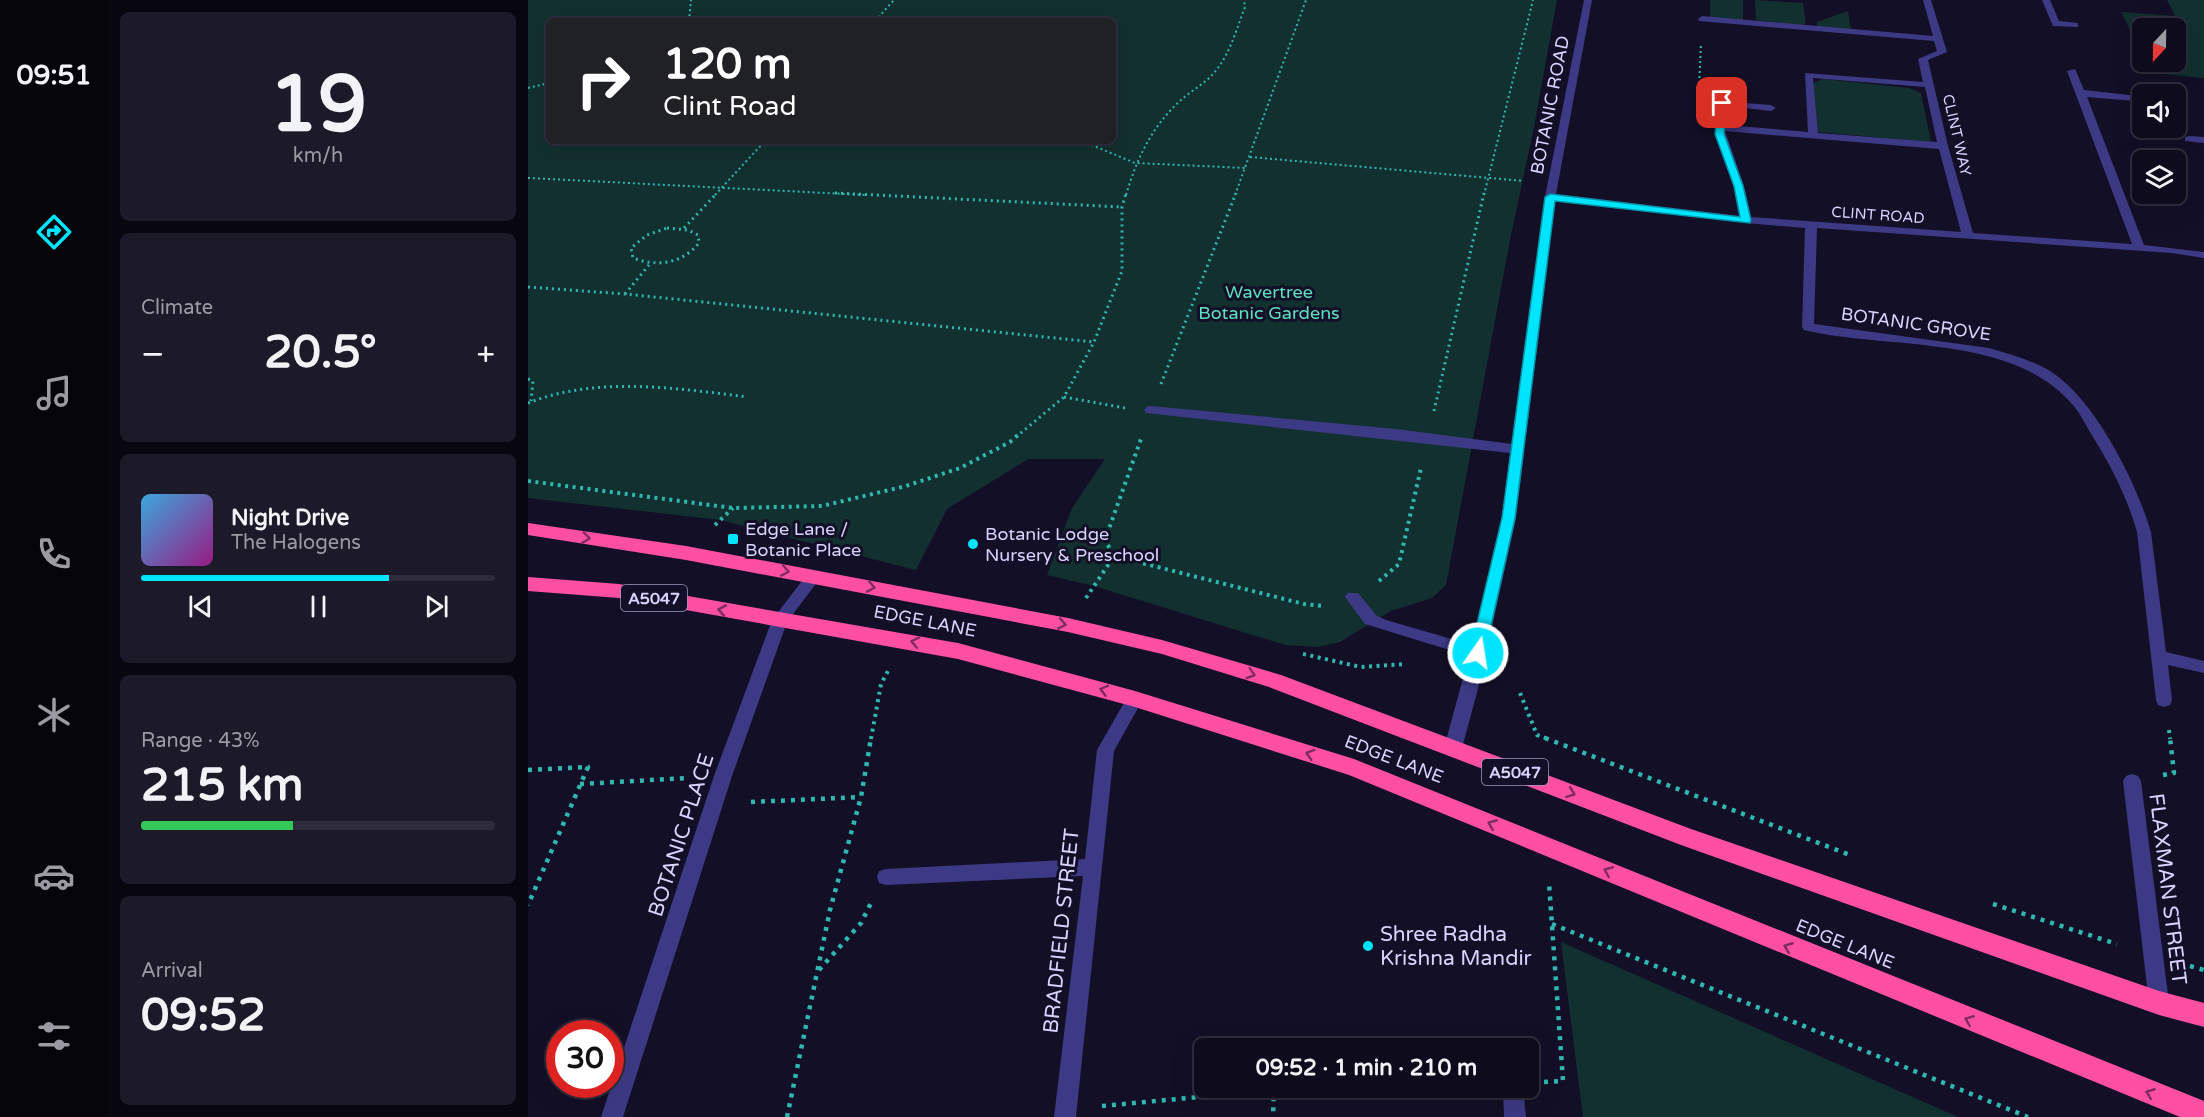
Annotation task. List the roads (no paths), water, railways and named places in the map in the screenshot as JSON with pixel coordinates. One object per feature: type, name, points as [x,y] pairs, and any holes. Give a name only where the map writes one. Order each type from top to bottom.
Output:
[{"type":"highway","name":"EDGE LANE","points":[[528,529],[686,553],[1068,625],[1162,646],[1274,681],[1689,838],[2159,1003],[2204,1016]]},
{"type":"highway","name":"EDGE LANE","points":[[528,584],[619,591],[958,651],[1134,699],[1354,768],[1786,946],[2204,1114]]},
{"type":"street","name":"BOTANIC ROAD","points":[[1453,748],[1478,653],[1509,518],[1552,191],[1588,0]]},
{"type":"street","points":[[1702,19],[1938,39],[1927,0]]},
{"type":"street","points":[[2046,0],[2056,24],[2075,25]]},
{"type":"street","name":"CLINT WAY","points":[[1938,39],[1942,52],[1923,59],[1943,146],[1968,236]]},
{"type":"street","points":[[2072,71],[2139,247]]},
{"type":"street","points":[[1813,135],[1808,75],[1930,85]]},
{"type":"street","points":[[2080,93],[2132,98]]},
{"type":"street","points":[[1746,220],[1738,186],[1720,134],[1722,103],[1771,108]]},
{"type":"street","points":[[1720,128],[1943,146]]},
{"type":"street","points":[[2189,139],[2204,140]]},
{"type":"street","name":"CLINT ROAD","points":[[1552,191],[1746,220],[2139,247],[2204,255]]},
{"type":"street","name":"BOTANIC GROVE","points":[[1811,225],[1808,327],[1985,351],[2006,357],[2045,374],[2076,400],[2130,490],[2144,532],[2164,700]]},
{"type":"street","points":[[1151,410],[1517,449]]},
{"type":"street","name":"BOTANIC PLACE","points":[[612,1117],[723,776],[780,620],[813,577]]},
{"type":"street","points":[[1353,597],[1371,620],[1382,625],[1478,653]]},
{"type":"street","points":[[2160,657],[2204,667]]},
{"type":"street","name":"BRADFIELD STREET","points":[[1065,1113],[1106,750],[1134,699]]},
{"type":"street","name":"FLAXMAN STREET","points":[[2132,781],[2159,1003]]},
{"type":"street","points":[[886,878],[1092,867]]},
{"type":"street","points":[[1514,1098],[1515,1117]]},
{"type":"place","name":"Edge Lane / Botanic Place","points":[[733,539]]},
{"type":"place","name":"Botanic Lodge Nursery & Preschool","points":[[973,544]]},
{"type":"place","name":"Shree Radha Krishna Mandir","points":[[1368,946]]},
{"type":"park label","name":"Wavertree Botanic Gardens","points":[[1269,302]]}]
